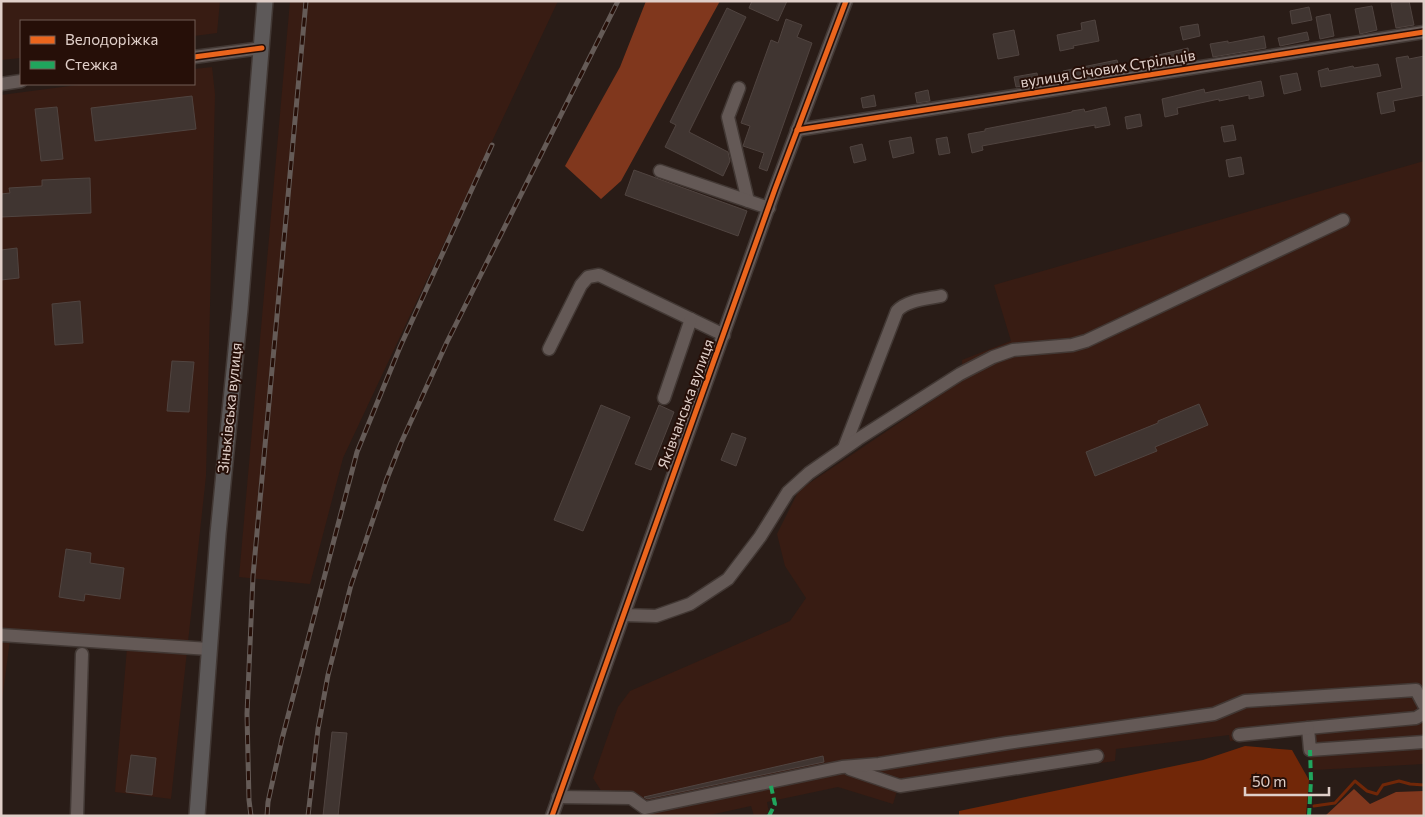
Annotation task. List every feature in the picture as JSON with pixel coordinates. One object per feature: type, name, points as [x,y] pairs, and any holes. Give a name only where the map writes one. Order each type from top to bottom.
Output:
[{"type":"main road","name":"Зіньківська вулиця","points":[[197,816],[219,524],[240,310],[266,1]]},
{"type":"street","name":"Яківчанська вулиця","points":[[552,816],[797,130],[846,1]]},
{"type":"street","name":"вулиця Січових Стрільців","points":[[797,130],[1424,32]]},
{"type":"street","points":[[195,57],[262,48]]},
{"type":"street","points":[[1,84],[20,81]]},
{"type":"street","points":[[739,88],[728,116],[748,201]]},
{"type":"street","points":[[660,171],[769,208]]},
{"type":"street","points":[[624,615],[656,616],[690,604],[728,579],[760,538],[788,492],[809,473],[844,448],[960,374],[993,357],[1013,350],[1072,345],[1086,340],[1343,220]]},
{"type":"street","points":[[549,349],[581,284],[588,277],[599,275],[724,335]]},
{"type":"street","points":[[844,448],[897,311],[902,306],[941,296]]},
{"type":"street","points":[[664,398],[691,319]]},
{"type":"street","points":[[1,635],[209,649]]},
{"type":"street","points":[[77,816],[82,654]]},
{"type":"street","points":[[558,797],[632,798],[645,808],[842,767],[879,764],[1006,742],[1214,714],[1245,701],[1416,690],[1424,705]]},
{"type":"street","points":[[1239,735],[1416,718],[1424,713]]},
{"type":"street","points":[[1308,728],[1310,750],[1424,742]]},
{"type":"street","points":[[842,767],[900,786],[1097,756]]},
{"type":"shaded area","points":[[1,1],[220,1],[217,33],[195,36],[195,20],[20,20],[20,58],[1,60]]},
{"type":"shaded area","points":[[290,1],[558,1],[343,458],[310,584],[239,577]]},
{"type":"shaded area","points":[[646,1],[720,1],[621,181],[601,199],[565,166],[620,67]]},
{"type":"shaded area","points":[[212,67],[215,94],[206,476],[171,799],[115,792],[127,648],[10,640],[1,708],[1,95],[77,85],[195,85],[195,69]]},
{"type":"shaded area","points":[[1424,161],[1424,764],[1314,770],[1302,734],[1230,741],[1229,735],[1116,749],[1115,761],[897,791],[893,804],[838,787],[767,802],[769,813],[754,816],[751,806],[705,816],[648,816],[646,809],[602,792],[593,778],[618,707],[630,691],[790,621],[806,598],[785,566],[777,534],[799,490],[963,380],[962,360],[1011,341],[994,285]]},
{"type":"shaded area","points":[[1245,746],[1292,750],[1309,780],[1306,816],[959,816],[959,811],[1203,760]]},
{"type":"shaded area","points":[[1354,789],[1370,804],[1396,792],[1424,791],[1424,816],[1325,816]]},
{"type":"building","points":[[752,1],[787,1],[778,21],[749,8]]},
{"type":"building","points":[[1409,1],[1414,25],[1396,28],[1391,3]]},
{"type":"building","points":[[1372,6],[1377,30],[1360,34],[1355,9]]},
{"type":"building","points":[[1309,7],[1312,20],[1292,24],[1290,11]]},
{"type":"building","points":[[727,8],[746,17],[689,132],[728,152],[730,161],[723,176],[665,147],[676,125],[670,122]]},
{"type":"building","points":[[1330,14],[1334,36],[1320,39],[1316,17]]},
{"type":"building","points":[[786,19],[802,25],[797,37],[812,43],[767,171],[759,168],[764,153],[743,146],[750,126],[741,123],[771,40],[778,43]]},
{"type":"building","points":[[1095,20],[1099,41],[1073,46],[1074,48],[1060,51],[1057,35],[1082,30],[1081,23]]},
{"type":"building","points":[[1198,24],[1200,36],[1183,40],[1180,27]]},
{"type":"building","points":[[1014,30],[1019,55],[998,59],[993,34]]},
{"type":"building","points":[[1307,32],[1309,40],[1280,46],[1278,38]]},
{"type":"building","points":[[1264,36],[1266,48],[1213,57],[1210,44],[1228,41],[1228,43]]},
{"type":"building","points":[[1188,48],[1190,59],[1152,66],[1150,57]]},
{"type":"building","points":[[1408,56],[1409,59],[1424,56],[1424,95],[1393,101],[1395,111],[1381,114],[1377,93],[1402,88],[1396,58]]},
{"type":"building","points":[[1117,60],[1120,71],[1065,80],[1063,71]]},
{"type":"building","points":[[1378,64],[1381,76],[1321,87],[1318,71],[1328,68],[1329,71],[1353,66],[1354,68]]},
{"type":"building","points":[[1037,73],[1039,84],[1016,87],[1014,77]]},
{"type":"building","points":[[1297,73],[1301,90],[1284,94],[1280,76]]},
{"type":"building","points":[[1261,81],[1264,96],[1249,99],[1249,95],[1219,101],[1219,99],[1177,108],[1178,114],[1165,117],[1162,99],[1204,89],[1205,93]]},
{"type":"building","points":[[928,90],[930,101],[917,103],[915,93]]},
{"type":"building","points":[[874,95],[876,106],[863,108],[861,98]]},
{"type":"building","points":[[192,96],[196,129],[95,141],[91,108]]},
{"type":"building","points":[[57,107],[63,159],[41,161],[35,109]]},
{"type":"building","points":[[1106,107],[1110,125],[1095,128],[1095,125],[982,146],[983,150],[972,153],[968,134],[1072,111],[1084,109],[1085,112]]},
{"type":"building","points":[[1140,114],[1142,126],[1127,129],[1125,117]]},
{"type":"building","points":[[1233,125],[1236,140],[1224,142],[1221,127]]},
{"type":"building","points":[[911,137],[914,153],[893,158],[889,141]]},
{"type":"building","points":[[947,137],[950,153],[939,155],[936,139]]},
{"type":"building","points":[[862,144],[866,160],[854,163],[850,147]]},
{"type":"building","points":[[1241,157],[1244,174],[1229,177],[1226,160]]},
{"type":"building","points":[[634,170],[747,211],[738,236],[625,195]]},
{"type":"building","points":[[90,178],[91,213],[1,217],[1,194],[10,193],[9,188],[42,186],[42,180]]},
{"type":"building","points":[[17,248],[19,278],[1,280],[1,250]]},
{"type":"building","points":[[80,301],[83,343],[55,345],[52,304]]},
{"type":"building","points":[[172,361],[194,362],[189,412],[167,411]]},
{"type":"building","points":[[1199,404],[1208,425],[1155,447],[1157,451],[1095,476],[1086,452]]},
{"type":"building","points":[[601,405],[630,417],[583,531],[554,520]]},
{"type":"building","points":[[659,405],[674,412],[651,470],[635,464]]},
{"type":"building","points":[[732,433],[746,438],[736,466],[721,460]]},
{"type":"building","points":[[66,549],[91,553],[90,563],[124,568],[120,599],[85,594],[84,601],[59,597]]},
{"type":"building","points":[[332,732],[347,733],[338,816],[323,816]]},
{"type":"building","points":[[131,755],[156,758],[152,795],[126,792]]},
{"type":"building","points":[[823,756],[824,762],[647,799],[644,797]]},
{"type":"waterway","points":[[1314,806],[1335,803],[1355,781],[1367,791],[1377,794],[1383,785],[1399,781],[1424,785]]},
{"type":"railway","points":[[251,816],[247,714],[253,576],[306,1]]},
{"type":"railway","points":[[308,816],[318,729],[328,675],[351,585],[386,481],[401,443],[447,342],[618,1]]},
{"type":"railway","points":[[267,816],[268,802],[282,739],[357,452],[400,347],[492,145]]},
{"type":"marked path","points":[[1309,816],[1310,750]]},
{"type":"marked path","points":[[769,816],[775,804],[770,782]]},
{"type":"cycle path","points":[[552,816],[775,189],[846,1]]},
{"type":"cycle path","points":[[797,130],[1424,32]]},
{"type":"cycle path","points":[[195,57],[262,48]]}]
